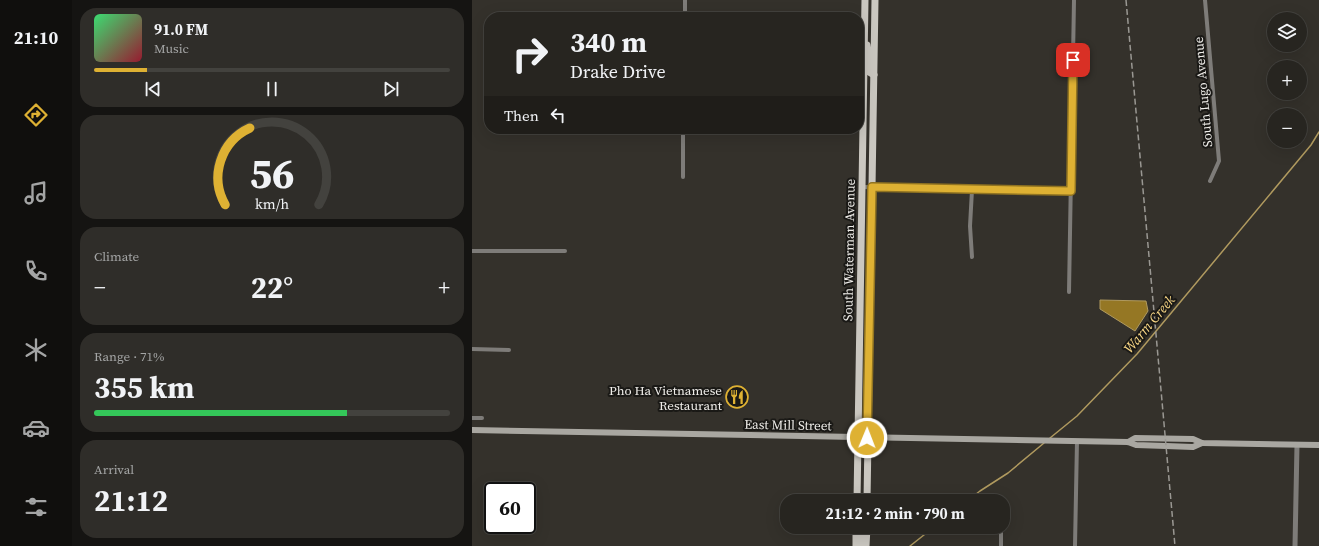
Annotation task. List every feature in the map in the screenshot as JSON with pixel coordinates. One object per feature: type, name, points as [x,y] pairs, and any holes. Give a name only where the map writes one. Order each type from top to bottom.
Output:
[{"type":"main road","name":"South Waterman Avenue","points":[[864,0],[864,33]]},
{"type":"main road","name":"South Waterman Avenue","points":[[867,494],[875,0]]},
{"type":"main road","points":[[864,33],[869,56],[869,72],[874,75]]},
{"type":"main road","name":"South Waterman Avenue","points":[[857,492],[863,134]]},
{"type":"main road","name":"East Mill Street","points":[[472,430],[867,438],[1059,440],[1128,442],[1136,445],[1193,447],[1202,443],[1319,445]]},
{"type":"main road","points":[[856,534],[856,546]]},
{"type":"main road","points":[[862,534],[862,546]]},
{"type":"main road","points":[[866,546],[867,534]]},
{"type":"street","points":[[685,0],[685,12]]},
{"type":"street","points":[[1069,292],[1074,0]]},
{"type":"street","name":"South Lugo Avenue","points":[[1205,0],[1219,161],[1210,181]]},
{"type":"street","points":[[683,134],[683,177]]},
{"type":"street","points":[[862,187],[1071,191]]},
{"type":"street","points":[[972,190],[970,226],[972,258]]},
{"type":"street","points":[[472,250],[565,251]]},
{"type":"street","points":[[472,349],[509,350]]},
{"type":"street","points":[[472,418],[482,418]]},
{"type":"street","points":[[1074,546],[1077,441]]},
{"type":"street","points":[[1295,546],[1297,445]]},
{"type":"street","points":[[1001,534],[1001,546]]},
{"type":"shaded area","points":[[1100,300],[1146,301],[1148,311],[1135,331],[1100,309]]},
{"type":"waterway","name":"Warm Creek","points":[[1050,438],[1077,416],[1137,354],[1311,145],[1319,132]]},
{"type":"waterway","name":"Warm Creek","points":[[976,494],[1008,473],[1044,443]]},
{"type":"waterway","name":"Warm Creek","points":[[910,546],[925,534]]},
{"type":"railway","points":[[1126,0],[1175,546]]},
{"type":"place","name":"Pho Ha Vietnamese Restaurant","points":[[737,397]]},
{"type":"route","points":[[867,438],[872,187],[1071,191],[1073,60]]}]
